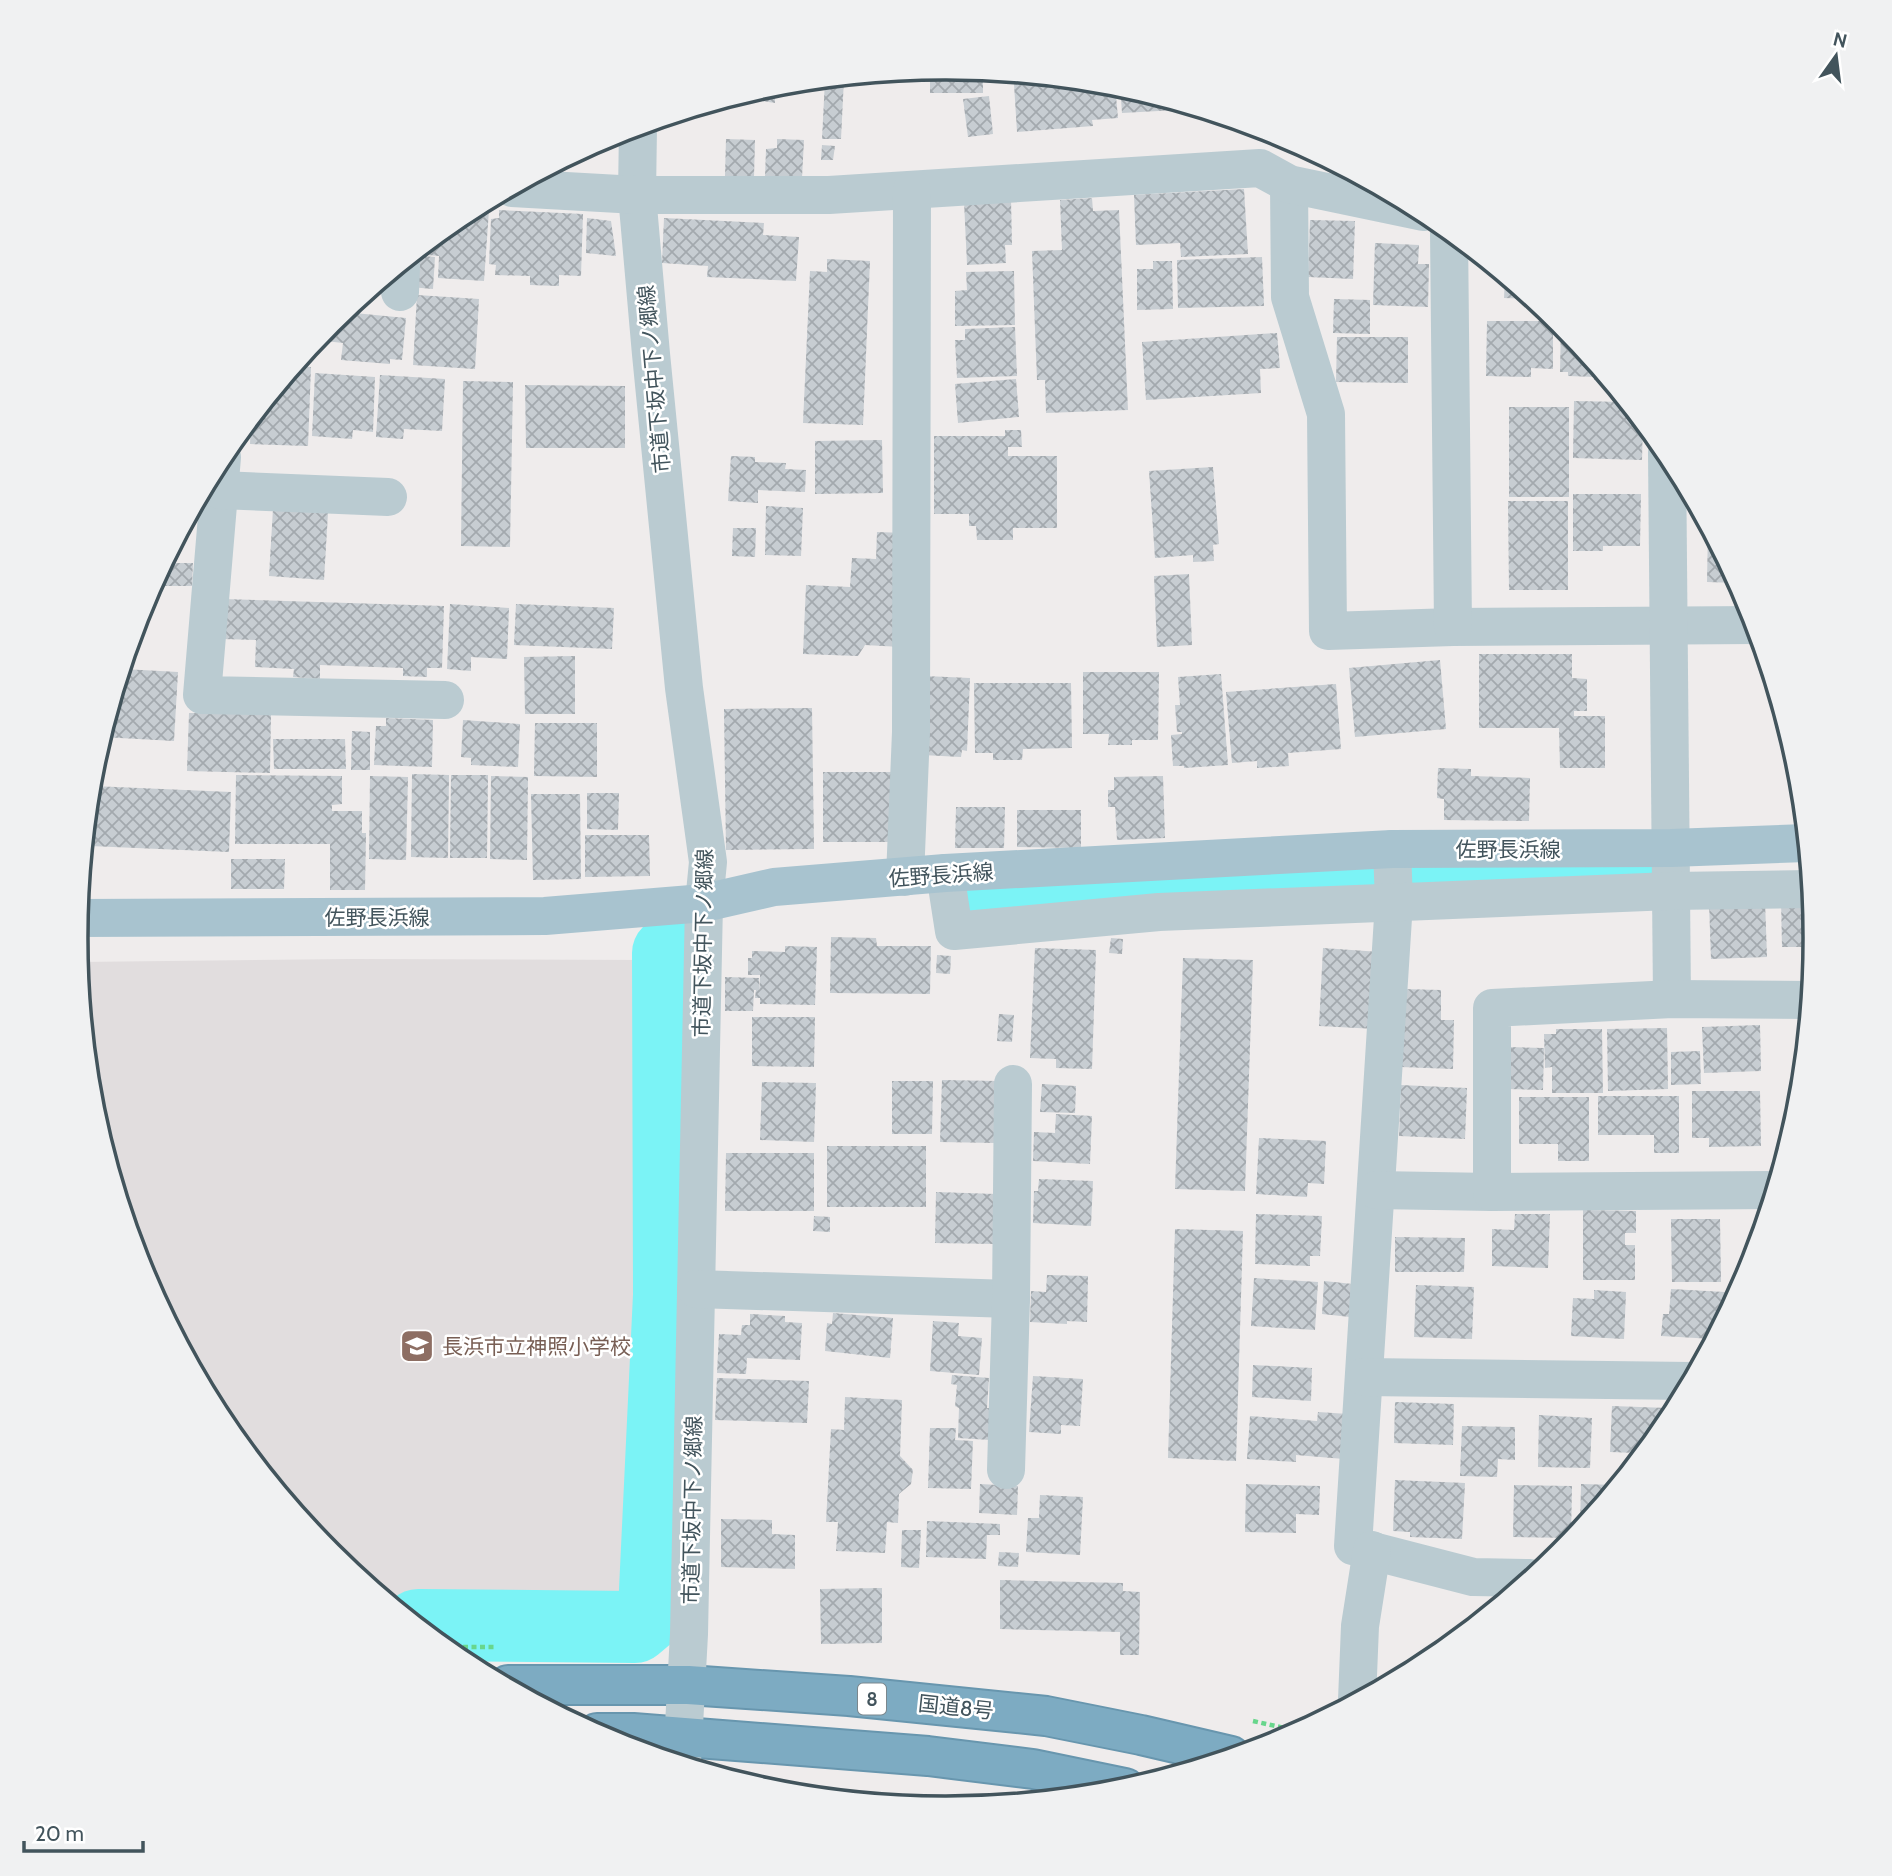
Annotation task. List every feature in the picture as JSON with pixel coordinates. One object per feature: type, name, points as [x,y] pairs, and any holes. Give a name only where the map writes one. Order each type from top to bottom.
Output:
[{"type":"highway","name":"国道8号","points":[[525,1685],[688,1685],[849,1696],[1046,1716],[1215,1752]]},
{"type":"highway","points":[[656,1745],[683,1750],[928,1755],[1033,1769],[1095,1782]]},
{"type":"main road","name":"佐野長浜線","points":[[89,918],[545,916],[704,903],[774,887],[905,877],[948,892],[1393,877],[1671,848],[1798,843]]},
{"type":"street","name":"市道下坂中下ノ郷線","points":[[638,138],[637,195],[684,688],[708,862],[704,903],[688,1685],[683,1750]]},
{"type":"street","points":[[529,189],[637,195],[829,195],[1260,168],[1289,184],[1391,205]]},
{"type":"street","points":[[1289,184],[1290,298],[1326,414],[1328,631],[1744,625]]},
{"type":"street","points":[[905,877],[911,719],[912,190]]},
{"type":"street","points":[[1449,244],[1453,628]]},
{"type":"street","points":[[225,475],[388,497]]},
{"type":"street","points":[[1667,475],[1672,999]]},
{"type":"street","points":[[220,482],[202,695],[445,700]]},
{"type":"street","points":[[1393,877],[1353,1546],[1473,1577],[1517,1578]]},
{"type":"street","points":[[948,892],[954,931],[1159,912],[1393,877],[1671,891],[1802,888]]},
{"type":"street","points":[[1492,1192],[1492,1007],[1672,999],[1801,1000]]},
{"type":"street","points":[[1006,1470],[1012,1299],[1013,1084]]},
{"type":"street","points":[[1376,1190],[1765,1190]]},
{"type":"street","points":[[696,1289],[1012,1299]]},
{"type":"street","points":[[1364,1377],[1680,1381]]},
{"type":"street","points":[[1357,1691],[1360,1626],[1372,1550]]},
{"type":"shaded area","name":"長浜市立神照小学校","points":[[647,960],[655,1193],[647,1606],[626,1617],[420,1615],[381,1583],[301,1503],[266,1460],[203,1367],[154,1266],[134,1214],[105,1105],[96,1050],[89,962]]},
{"type":"building","points":[[930,81],[983,81],[983,93],[930,93]]},
{"type":"building","points":[[1014,84],[1116,98],[1118,118],[1092,120],[1093,126],[1017,132]]},
{"type":"building","points":[[844,87],[841,139],[822,139],[825,90]]},
{"type":"building","points":[[989,96],[993,134],[968,137],[963,99]]},
{"type":"building","points":[[775,98],[775,103],[762,101]]},
{"type":"building","points":[[1121,99],[1169,110],[1122,113]]},
{"type":"building","points":[[726,139],[755,140],[754,177],[725,176]]},
{"type":"building","points":[[777,139],[804,140],[802,178],[765,177],[766,149],[777,148]]},
{"type":"building","points":[[822,145],[835,146],[833,160],[821,160]]},
{"type":"building","points":[[1244,189],[1248,254],[1181,257],[1180,243],[1136,245],[1134,195]]},
{"type":"building","points":[[1092,198],[1093,211],[1119,210],[1128,410],[1046,413],[1045,380],[1037,380],[1032,251],[1062,250],[1060,200]]},
{"type":"building","points":[[1011,199],[1012,245],[1005,245],[1006,263],[967,265],[964,201]]},
{"type":"building","points":[[499,210],[583,214],[581,276],[559,275],[559,286],[530,285],[530,276],[495,275],[496,265],[489,264],[491,219],[499,218]]},
{"type":"building","points":[[489,213],[484,281],[438,278],[439,256],[428,255]]},
{"type":"building","points":[[587,218],[611,221],[616,256],[586,253]]},
{"type":"building","points":[[664,218],[764,223],[763,235],[799,237],[796,281],[707,277],[708,266],[662,263]]},
{"type":"building","points":[[1310,220],[1355,221],[1353,279],[1308,277]]},
{"type":"building","points":[[1375,243],[1419,245],[1418,264],[1429,264],[1428,307],[1373,305]]},
{"type":"building","points":[[426,256],[435,257],[433,289],[410,287],[412,268]]},
{"type":"building","points":[[1262,257],[1264,306],[1178,308],[1177,260]]},
{"type":"building","points":[[827,259],[870,261],[863,425],[803,423],[810,271],[827,272]]},
{"type":"building","points":[[1153,261],[1172,261],[1173,309],[1137,310],[1137,269],[1153,269]]},
{"type":"building","points":[[1014,271],[1015,325],[955,326],[955,291],[967,290],[966,272]]},
{"type":"building","points":[[391,285],[390,295],[380,294]]},
{"type":"building","points":[[1504,288],[1517,298],[1504,298]]},
{"type":"building","points":[[417,295],[479,299],[475,369],[413,365]]},
{"type":"building","points":[[1334,299],[1370,300],[1370,334],[1333,333]]},
{"type":"building","points":[[359,313],[406,318],[402,360],[390,359],[390,364],[341,360],[343,343],[331,342]]},
{"type":"building","points":[[1487,321],[1540,321],[1553,333],[1553,369],[1531,368],[1531,377],[1486,376]]},
{"type":"building","points":[[1015,327],[1017,376],[957,378],[955,340],[965,340],[965,329]]},
{"type":"building","points":[[1277,333],[1280,368],[1260,369],[1261,393],[1146,400],[1142,342]]},
{"type":"building","points":[[1337,337],[1408,337],[1408,383],[1336,382]]},
{"type":"building","points":[[1561,341],[1594,377],[1568,376],[1568,372],[1560,372]]},
{"type":"building","points":[[307,367],[311,367],[308,446],[250,444],[250,438],[266,416],[301,373]]},
{"type":"building","points":[[315,373],[375,377],[373,432],[353,430],[352,439],[312,436]]},
{"type":"building","points":[[380,375],[445,379],[442,431],[404,429],[403,439],[376,437]]},
{"type":"building","points":[[1016,379],[1019,417],[958,423],[955,384]]},
{"type":"building","points":[[463,381],[513,382],[510,547],[461,546]]},
{"type":"building","points":[[525,385],[625,386],[625,448],[526,448]]},
{"type":"building","points":[[1574,401],[1614,402],[1643,439],[1642,460],[1573,458]]},
{"type":"building","points":[[1509,407],[1569,407],[1569,497],[1509,497]]},
{"type":"building","points":[[1005,430],[1021,430],[1022,447],[1008,447],[1008,456],[1057,456],[1057,528],[1013,528],[1013,540],[977,540],[976,526],[969,526],[969,514],[934,514],[934,436],[1005,436]]},
{"type":"building","points":[[882,440],[883,493],[815,494],[815,441]]},
{"type":"building","points":[[731,456],[755,457],[755,462],[786,463],[785,469],[806,470],[805,492],[758,490],[758,503],[728,501]]},
{"type":"building","points":[[1213,467],[1219,544],[1213,545],[1214,561],[1193,562],[1193,555],[1155,558],[1149,471]]},
{"type":"building","points":[[1573,494],[1641,494],[1640,546],[1603,546],[1603,551],[1573,551]]},
{"type":"building","points":[[1508,501],[1568,501],[1568,590],[1509,590]]},
{"type":"building","points":[[766,506],[803,508],[801,556],[765,555]]},
{"type":"building","points":[[273,509],[328,513],[324,580],[269,576]]},
{"type":"building","points":[[733,528],[756,528],[755,557],[732,556]]},
{"type":"building","points":[[877,532],[906,533],[901,647],[865,645],[858,656],[803,654],[806,585],[850,587],[852,558],[876,559]]},
{"type":"building","points":[[1708,545],[1726,583],[1707,582]]},
{"type":"building","points":[[175,563],[193,563],[192,586],[165,586]]},
{"type":"building","points":[[1189,574],[1192,645],[1157,647],[1154,576]]},
{"type":"building","points":[[223,599],[444,606],[442,668],[427,668],[427,677],[403,676],[403,668],[320,665],[320,679],[293,677],[294,669],[255,667],[256,640],[222,639]]},
{"type":"building","points":[[450,604],[509,608],[507,659],[471,657],[471,671],[447,669]]},
{"type":"building","points":[[516,604],[614,608],[612,649],[514,645]]},
{"type":"building","points":[[1479,654],[1572,654],[1572,678],[1587,679],[1587,711],[1574,711],[1574,716],[1605,716],[1605,768],[1560,768],[1559,728],[1479,728]]},
{"type":"building","points":[[575,656],[575,714],[525,714],[524,657]]},
{"type":"building","points":[[1440,660],[1446,729],[1355,737],[1349,668]]},
{"type":"building","points":[[132,669],[178,672],[174,741],[113,738]]},
{"type":"building","points":[[1083,672],[1159,672],[1158,740],[1132,740],[1132,745],[1108,745],[1109,734],[1083,734]]},
{"type":"building","points":[[1221,674],[1228,765],[1184,768],[1173,766],[1171,735],[1182,734],[1177,732],[1175,705],[1180,705],[1178,677]]},
{"type":"building","points":[[925,676],[970,678],[967,751],[962,750],[961,757],[922,755]]},
{"type":"building","points":[[974,683],[1071,683],[1072,748],[1023,749],[1022,760],[993,760],[993,753],[975,753]]},
{"type":"building","points":[[1336,684],[1341,749],[1288,753],[1289,766],[1257,768],[1257,761],[1232,763],[1226,692]]},
{"type":"building","points":[[812,708],[814,849],[726,850],[724,709]]},
{"type":"building","points":[[189,713],[271,714],[270,773],[187,771]]},
{"type":"building","points":[[386,718],[433,720],[432,767],[374,765],[376,726],[386,726]]},
{"type":"building","points":[[463,720],[520,724],[518,767],[471,765],[471,758],[461,757]]},
{"type":"building","points":[[535,723],[597,723],[597,777],[534,776]]},
{"type":"building","points":[[352,731],[370,732],[370,770],[351,770]]},
{"type":"building","points":[[273,739],[345,739],[346,769],[274,769]]},
{"type":"building","points":[[1438,768],[1471,769],[1471,776],[1530,778],[1529,821],[1444,820],[1444,799],[1437,798]]},
{"type":"building","points":[[823,772],[891,772],[892,842],[823,842]]},
{"type":"building","points":[[412,774],[449,775],[448,858],[411,857]]},
{"type":"building","points":[[236,775],[342,776],[342,804],[332,805],[332,811],[362,811],[362,833],[366,833],[365,890],[330,890],[330,844],[235,844]]},
{"type":"building","points":[[451,775],[488,775],[487,858],[450,858]]},
{"type":"building","points":[[370,776],[408,777],[406,860],[369,859]]},
{"type":"building","points":[[491,776],[528,777],[527,860],[490,859]]},
{"type":"building","points":[[1163,776],[1165,838],[1117,840],[1115,807],[1108,807],[1108,790],[1114,790],[1114,777]]},
{"type":"building","points":[[102,786],[231,792],[229,852],[94,846]]},
{"type":"building","points":[[587,793],[619,793],[618,830],[587,829]]},
{"type":"building","points":[[531,794],[580,794],[581,879],[533,880]]},
{"type":"building","points":[[956,807],[1005,807],[1004,848],[955,848]]},
{"type":"building","points":[[1017,810],[1081,810],[1081,848],[1017,847]]},
{"type":"building","points":[[585,835],[649,835],[650,876],[585,877]]},
{"type":"building","points":[[231,859],[285,859],[284,889],[231,889]]},
{"type":"building","points":[[1781,899],[1802,899],[1803,947],[1782,947]]},
{"type":"building","points":[[1765,901],[1767,957],[1711,959],[1709,903]]},
{"type":"building","points":[[831,937],[876,938],[877,946],[931,946],[930,994],[830,993]]},
{"type":"building","points":[[1111,938],[1123,939],[1122,954],[1109,953]]},
{"type":"building","points":[[785,946],[817,947],[815,1005],[760,1004],[760,998],[755,998],[754,990],[753,1011],[725,1011],[725,977],[759,978],[760,991],[760,975],[748,975],[748,958],[752,958],[752,951],[785,952]]},
{"type":"building","points":[[1035,948],[1096,950],[1092,1069],[1056,1068],[1056,1059],[1030,1058]]},
{"type":"building","points":[[1323,948],[1380,952],[1376,1029],[1319,1026]]},
{"type":"building","points":[[937,955],[951,956],[950,974],[936,973]]},
{"type":"building","points":[[1183,958],[1253,960],[1245,1191],[1175,1189]]},
{"type":"building","points":[[1403,989],[1441,990],[1441,1020],[1454,1020],[1453,1069],[1401,1067]]},
{"type":"building","points":[[999,1014],[1014,1015],[1012,1042],[997,1041]]},
{"type":"building","points":[[752,1017],[815,1017],[814,1067],[752,1066]]},
{"type":"building","points":[[1760,1025],[1761,1071],[1704,1073],[1702,1027]]},
{"type":"building","points":[[1667,1028],[1668,1089],[1608,1091],[1607,1029]]},
{"type":"building","points":[[1556,1029],[1602,1029],[1603,1093],[1552,1093],[1552,1067],[1545,1068],[1544,1034],[1556,1034]]},
{"type":"building","points":[[1508,1047],[1544,1048],[1543,1090],[1507,1089]]},
{"type":"building","points":[[1700,1051],[1701,1084],[1671,1085],[1671,1052]]},
{"type":"building","points":[[942,1080],[998,1081],[996,1143],[940,1142]]},
{"type":"building","points":[[892,1081],[933,1081],[932,1134],[892,1134]]},
{"type":"building","points":[[762,1082],[816,1083],[814,1142],[760,1140]]},
{"type":"building","points":[[1042,1084],[1076,1086],[1075,1113],[1040,1112]]},
{"type":"building","points":[[1401,1085],[1467,1088],[1465,1139],[1399,1136]]},
{"type":"building","points":[[1692,1091],[1760,1091],[1761,1146],[1709,1147],[1709,1138],[1692,1138]]},
{"type":"building","points":[[1598,1096],[1679,1096],[1679,1153],[1654,1153],[1654,1135],[1598,1135]]},
{"type":"building","points":[[1519,1097],[1589,1097],[1589,1161],[1558,1161],[1558,1144],[1519,1144]]},
{"type":"building","points":[[1056,1114],[1092,1116],[1090,1164],[1033,1161],[1034,1132],[1055,1133]]},
{"type":"building","points":[[1259,1138],[1326,1141],[1324,1184],[1308,1183],[1307,1197],[1256,1194]]},
{"type":"building","points":[[827,1146],[926,1146],[926,1207],[827,1207]]},
{"type":"building","points":[[726,1153],[814,1153],[814,1211],[725,1211]]},
{"type":"building","points":[[1039,1179],[1093,1181],[1091,1226],[1033,1223],[1034,1191],[1038,1191]]},
{"type":"building","points":[[936,1192],[996,1194],[995,1244],[935,1243]]},
{"type":"building","points":[[1583,1210],[1636,1211],[1636,1233],[1625,1233],[1625,1245],[1635,1245],[1635,1280],[1583,1280]]},
{"type":"building","points":[[1256,1214],[1322,1216],[1320,1256],[1310,1256],[1310,1266],[1255,1264]]},
{"type":"building","points":[[1515,1214],[1550,1214],[1548,1268],[1492,1266],[1492,1229],[1514,1230]]},
{"type":"building","points":[[814,1216],[830,1217],[830,1232],[813,1231]]},
{"type":"building","points":[[1671,1219],[1720,1219],[1721,1282],[1672,1282]]},
{"type":"building","points":[[1175,1229],[1243,1231],[1236,1461],[1168,1458]]},
{"type":"building","points":[[1395,1237],[1465,1238],[1464,1272],[1395,1272]]},
{"type":"building","points":[[1047,1275],[1088,1276],[1087,1322],[1030,1322],[1031,1291],[1046,1292]]},
{"type":"building","points":[[1254,1278],[1318,1282],[1315,1330],[1251,1326]]},
{"type":"building","points":[[1324,1281],[1353,1284],[1350,1317],[1322,1314]]},
{"type":"building","points":[[1416,1285],[1474,1287],[1472,1339],[1414,1337]]},
{"type":"building","points":[[1671,1289],[1725,1292],[1704,1338],[1661,1336],[1663,1314],[1669,1314]]},
{"type":"building","points":[[1594,1290],[1626,1292],[1624,1339],[1571,1336],[1573,1298],[1594,1299]]},
{"type":"building","points":[[833,1313],[893,1318],[890,1358],[825,1351],[827,1323],[832,1324]]},
{"type":"building","points":[[750,1314],[785,1316],[785,1322],[802,1323],[800,1360],[747,1358],[746,1374],[717,1373],[719,1334],[741,1335],[742,1325],[750,1325]]},
{"type":"building","points":[[933,1321],[959,1323],[958,1336],[982,1338],[979,1375],[930,1371]]},
{"type":"building","points":[[1253,1365],[1312,1368],[1311,1401],[1252,1397]]},
{"type":"building","points":[[952,1375],[989,1378],[987,1408],[992,1408],[990,1440],[958,1438],[959,1408],[955,1406],[957,1385],[951,1384]]},
{"type":"building","points":[[1033,1376],[1083,1379],[1080,1426],[1061,1425],[1061,1434],[1029,1432]]},
{"type":"building","points":[[717,1378],[809,1381],[807,1423],[715,1420]]},
{"type":"building","points":[[845,1397],[902,1400],[900,1456],[913,1470],[911,1484],[899,1494],[898,1523],[887,1522],[885,1553],[836,1551],[838,1522],[826,1522],[831,1429],[844,1430]]},
{"type":"building","points":[[1395,1402],[1454,1404],[1453,1445],[1394,1443]]},
{"type":"building","points":[[1612,1406],[1663,1408],[1631,1453],[1610,1452]]},
{"type":"building","points":[[1318,1412],[1348,1414],[1344,1459],[1296,1455],[1296,1462],[1247,1459],[1250,1416],[1317,1421]]},
{"type":"building","points":[[1539,1415],[1592,1418],[1590,1468],[1538,1467]]},
{"type":"building","points":[[1462,1426],[1515,1427],[1515,1460],[1498,1459],[1497,1477],[1460,1476]]},
{"type":"building","points":[[930,1428],[956,1428],[955,1440],[973,1441],[971,1489],[928,1488]]},
{"type":"building","points":[[1395,1480],[1465,1483],[1462,1539],[1410,1537],[1410,1532],[1393,1531]]},
{"type":"building","points":[[980,1484],[1018,1486],[1017,1515],[979,1513]]},
{"type":"building","points":[[1246,1484],[1320,1486],[1319,1515],[1296,1514],[1296,1533],[1245,1532]]},
{"type":"building","points":[[1581,1484],[1606,1485],[1591,1503],[1580,1514]]},
{"type":"building","points":[[1514,1485],[1572,1486],[1571,1524],[1558,1538],[1513,1537]]},
{"type":"building","points":[[1040,1495],[1083,1497],[1080,1555],[1026,1552],[1028,1518],[1039,1518]]},
{"type":"building","points":[[721,1519],[772,1520],[772,1534],[795,1535],[795,1569],[721,1567]]},
{"type":"building","points":[[927,1521],[1000,1524],[1000,1535],[987,1535],[986,1559],[926,1557]]},
{"type":"building","points":[[902,1530],[921,1530],[919,1568],[901,1567]]},
{"type":"building","points":[[999,1552],[1019,1553],[1018,1567],[998,1566]]},
{"type":"building","points":[[1000,1580],[1123,1583],[1123,1591],[1140,1592],[1139,1655],[1120,1655],[1120,1632],[1000,1629]]},
{"type":"building","points":[[882,1588],[882,1643],[821,1644],[820,1589]]},
{"type":"waterway","points":[[968,901],[1371,881],[1625,874]]},
{"type":"waterway","points":[[434,1625],[635,1627],[654,1611],[669,1295],[668,953]]},
{"type":"place","name":"長浜市立神照小学校","points":[[417,1346]]}]
